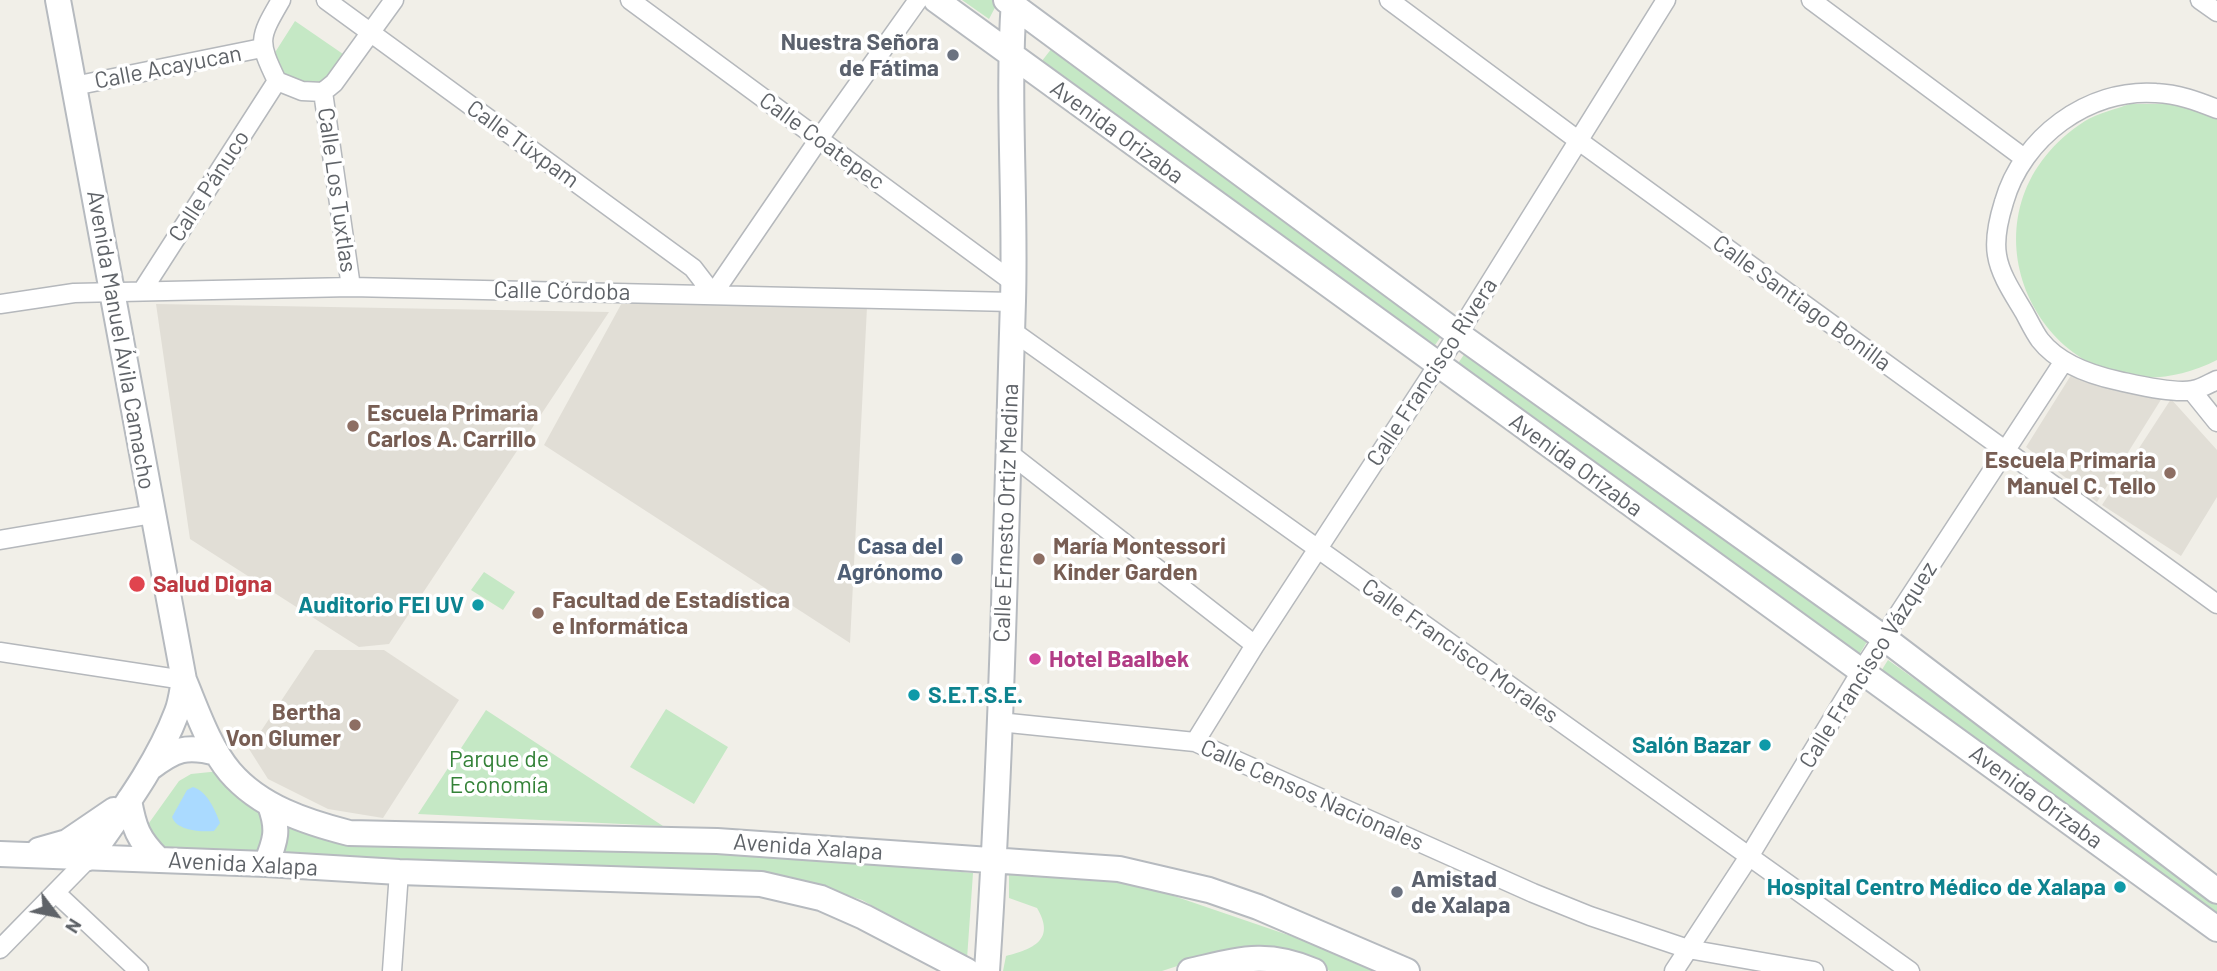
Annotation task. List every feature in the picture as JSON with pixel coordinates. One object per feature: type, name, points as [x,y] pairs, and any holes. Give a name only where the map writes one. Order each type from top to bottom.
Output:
[{"type":"main road","name":"Avenida Manuel Ávila Camacho","points":[[58,0],[184,680],[217,753]]},
{"type":"main road","name":"Avenida Orizaba","points":[[936,0],[2217,929]]},
{"type":"main road","name":"Avenida Orizaba","points":[[1011,2],[1458,334],[1884,638],[2217,891]]},
{"type":"main road","name":"Calle Ernesto Ortiz Medina","points":[[987,971],[995,859],[1013,292],[1011,2]]},
{"type":"main road","name":"Avenida Manuel Ávila Camacho","points":[[89,858],[149,768],[178,710],[184,680]]},
{"type":"main road","points":[[149,768],[169,754],[183,749],[198,748],[217,753]]},
{"type":"main road","name":"Avenida Xalapa","points":[[217,753],[230,773],[270,805],[317,825],[349,833],[717,841],[1119,869],[1176,881],[1258,907],[1407,971]]},
{"type":"main road","points":[[10,854],[67,842],[129,800],[133,823],[141,841],[158,859]]},
{"type":"main road","points":[[266,864],[277,824],[270,805]]},
{"type":"main road","name":"Avenida Xalapa","points":[[10,854],[399,872],[761,884],[821,898],[967,971]]},
{"type":"main road","points":[[1192,971],[1246,958],[1270,957],[1293,962],[1314,971]]},
{"type":"street","points":[[281,0],[262,33],[262,48],[277,81],[302,91],[323,92],[334,83],[394,0]]},
{"type":"street","name":"Calle Túxpam","points":[[326,0],[693,268],[713,294]]},
{"type":"street","name":"Calle Coatepec","points":[[630,0],[819,139],[1013,292]]},
{"type":"street","points":[[713,294],[918,0]]},
{"type":"street","name":"Calle Santiago Bonilla","points":[[1389,0],[1578,141],[2217,604]]},
{"type":"street","name":"Calle Francisco Rivera","points":[[1195,742],[1255,645],[1458,334],[1666,0]]},
{"type":"street","points":[[1811,0],[2024,158]]},
{"type":"street","points":[[2200,0],[2217,12]]},
{"type":"street","name":"Calle Acayucan","points":[[74,86],[262,48]]},
{"type":"street","name":"Calle Pánuco","points":[[142,291],[277,81]]},
{"type":"street","name":"Calle Los Tuxtlas","points":[[323,92],[351,287]]},
{"type":"street","points":[[2217,109],[2191,99],[2154,93],[2117,96],[2081,109],[2050,130],[2024,158],[2008,187],[1999,220],[1997,254],[2003,275],[2041,341],[2064,361],[2104,377],[2149,387],[2192,391],[2217,380]]},
{"type":"street","name":"Calle Córdoba","points":[[0,304],[74,293],[112,291],[351,287],[713,294],[1013,292]]},
{"type":"street","name":"Calle Francisco Morales","points":[[1011,330],[1910,971]]},
{"type":"street","name":"Calle Francisco Vázquez","points":[[1674,971],[1863,670],[2064,361]]},
{"type":"street","points":[[2192,391],[2217,422]]},
{"type":"street","points":[[1009,453],[1255,645]]},
{"type":"street","points":[[0,540],[153,514]]},
{"type":"street","points":[[0,652],[184,680]]},
{"type":"street","name":"Calle Censos Nacionales","points":[[999,722],[1195,742],[1532,893],[1590,916],[1688,949],[1814,971]]},
{"type":"street","points":[[0,949],[89,858]]},
{"type":"street","points":[[391,971],[399,872]]},
{"type":"street","points":[[56,893],[139,971]]},
{"type":"shaded area","points":[[624,299],[867,307],[850,643],[544,445]]},
{"type":"shaded area","name":"Escuela Primaria Carlos A. Carrillo","points":[[156,304],[609,312],[389,644],[359,647],[190,539]]},
{"type":"shaded area","points":[[2073,372],[2116,391],[2162,398],[2097,502],[2026,447]]},
{"type":"shaded area","name":"Escuela Primaria Manuel C. Tello","points":[[2171,399],[2217,450],[2217,497],[2181,556],[2102,505]]},
{"type":"shaded area","name":"Bertha Von Glumer","points":[[315,650],[384,650],[459,700],[383,818],[328,809],[268,779],[249,749]]},
{"type":"green space","points":[[962,0],[999,0],[989,19]]},
{"type":"green space","points":[[295,21],[343,54],[321,85],[301,86],[281,74],[274,54]]},
{"type":"green space","points":[[1052,48],[1444,332],[1433,348],[1038,66]]},
{"type":"green space","points":[[2130,104],[2176,104],[2217,118],[2217,360],[2159,377],[2108,371],[2065,346],[2034,308],[2018,261],[2019,211],[2041,163],[2085,121]]},
{"type":"green space","points":[[1467,350],[1868,640],[1856,660],[1455,368]]},
{"type":"green space","points":[[484,572],[515,592],[503,610],[471,590]]},
{"type":"green space","points":[[1888,660],[2217,895],[2217,923],[1878,676]]},
{"type":"green space","points":[[666,709],[728,747],[694,804],[630,767]]},
{"type":"green space","name":"Parque de Economía","points":[[486,710],[663,826],[418,814]]},
{"type":"green space","points":[[220,771],[265,815],[268,834],[255,853],[163,852],[150,842],[149,823],[179,781],[191,774]]},
{"type":"green space","points":[[283,817],[714,853],[796,856],[973,873],[967,959],[862,900],[789,877],[275,860]]},
{"type":"green space","points":[[1009,871],[1133,882],[1387,971],[1330,971],[1287,953],[1252,947],[1217,953],[1162,971],[1003,971],[1006,956],[1033,946],[1043,935],[1044,928],[1037,908],[1009,898]]},
{"type":"water","points":[[193,787],[206,797],[216,812],[220,823],[214,831],[184,828],[172,817],[187,790]]},
{"type":"place","name":"Nuestra Señora de Fátima","points":[[953,55]]},
{"type":"place","name":"Escuela Primaria Carlos A. Carrillo","points":[[353,426]]},
{"type":"place","name":"Escuela Primaria Manuel C. Tello","points":[[2170,473]]},
{"type":"place","name":"Casa del Agrónomo","points":[[957,559]]},
{"type":"place","name":"María Montessori Kinder Garden","points":[[1039,559]]},
{"type":"place","name":"Salud Digna","points":[[137,584]]},
{"type":"place","name":"Auditorio FEI UV","points":[[478,605]]},
{"type":"place","name":"Facultad de Estadística e Informática","points":[[538,613]]},
{"type":"place","name":"Hotel Baalbek","points":[[1035,659]]},
{"type":"place","name":"S.E.T.S.E.","points":[[914,695]]},
{"type":"place","name":"Bertha Von Glumer","points":[[355,725]]},
{"type":"place","name":"Salón Bazar","points":[[1765,745]]},
{"type":"place","name":"Hospital Centro Médico de Xalapa","points":[[2120,887]]},
{"type":"place","name":"Amistad de Xalapa","points":[[1397,892]]}]
